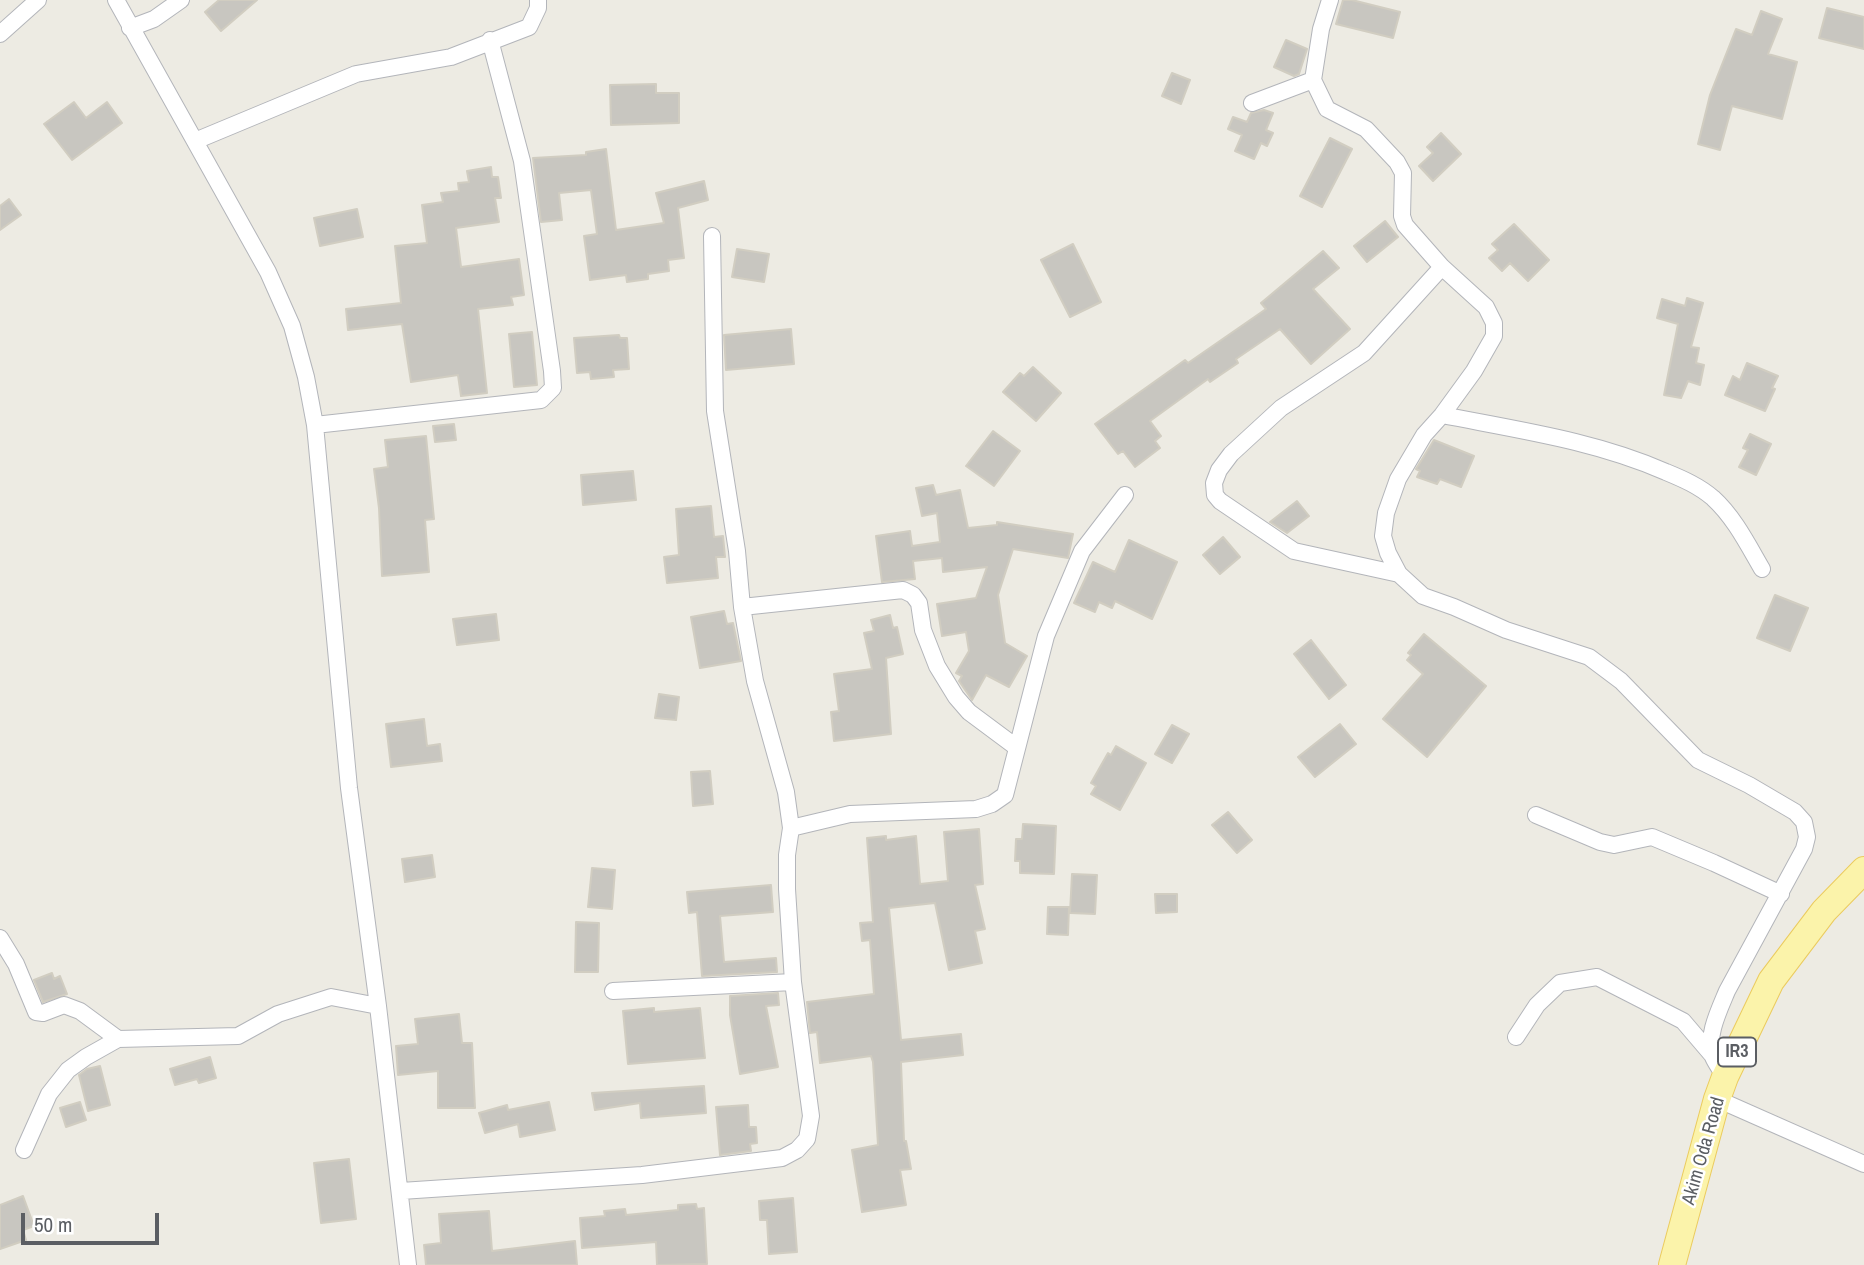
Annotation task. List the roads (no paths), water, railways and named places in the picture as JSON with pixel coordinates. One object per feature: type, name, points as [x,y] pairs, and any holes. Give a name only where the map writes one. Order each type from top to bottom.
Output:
[{"type":"main road","name":"Akim Oda Road","points":[[1672,1265],[1718,1077],[1771,981],[1824,911],[1864,870]]},
{"type":"street","points":[[0,34],[38,0]]},
{"type":"street","points":[[116,0],[251,240],[292,326],[306,377],[315,425],[349,788],[401,1191],[408,1265]]},
{"type":"street","points":[[130,28],[154,19],[181,0]]},
{"type":"street","points":[[195,141],[356,74],[450,57],[529,27],[538,8],[538,0]]},
{"type":"street","points":[[1330,0],[1321,29],[1313,80],[1327,109],[1366,129],[1397,162],[1403,173],[1402,216],[1405,225],[1443,267],[1486,307],[1494,323],[1494,336],[1474,371],[1443,415],[1424,435],[1398,479],[1386,513],[1383,536],[1399,574],[1423,596],[1506,630],[1588,657],[1621,681],[1698,760],[1749,785],[1795,812],[1804,822],[1807,836],[1804,849],[1727,990],[1712,1039],[1718,1077]]},
{"type":"street","points":[[315,425],[541,400],[553,388],[522,161],[490,40]]},
{"type":"street","points":[[1252,103],[1313,80]]},
{"type":"street","points":[[401,1191],[642,1175],[782,1158],[797,1150],[807,1139],[811,1116],[793,982],[787,889],[787,855],[791,828],[786,792],[755,681],[715,411],[712,236]]},
{"type":"street","points":[[1399,574],[1294,551],[1220,501],[1214,495],[1214,483],[1219,470],[1231,454],[1281,408],[1364,353],[1443,267]]},
{"type":"street","points":[[1443,415],[1631,456],[1696,485],[1715,500],[1729,517],[1762,569]]},
{"type":"street","points":[[791,828],[850,814],[976,809],[992,804],[1005,794],[1046,636],[1082,551],[1125,495]]},
{"type":"street","points":[[742,607],[903,590],[912,594],[919,603],[923,630],[937,666],[956,696],[969,712],[1016,747]]},
{"type":"street","points":[[1536,815],[1600,842],[1614,845],[1652,838],[1781,894]]},
{"type":"street","points":[[0,938],[16,964],[36,1013],[64,1005],[80,1011],[118,1039]]},
{"type":"street","points":[[1516,1037],[1537,1005],[1560,983],[1597,977],[1683,1021],[1718,1077],[1864,1164]]},
{"type":"street","points":[[613,991],[793,982]]},
{"type":"street","points":[[24,1150],[49,1094],[68,1070],[118,1039],[238,1036],[278,1014],[331,997],[378,1006]]}]
